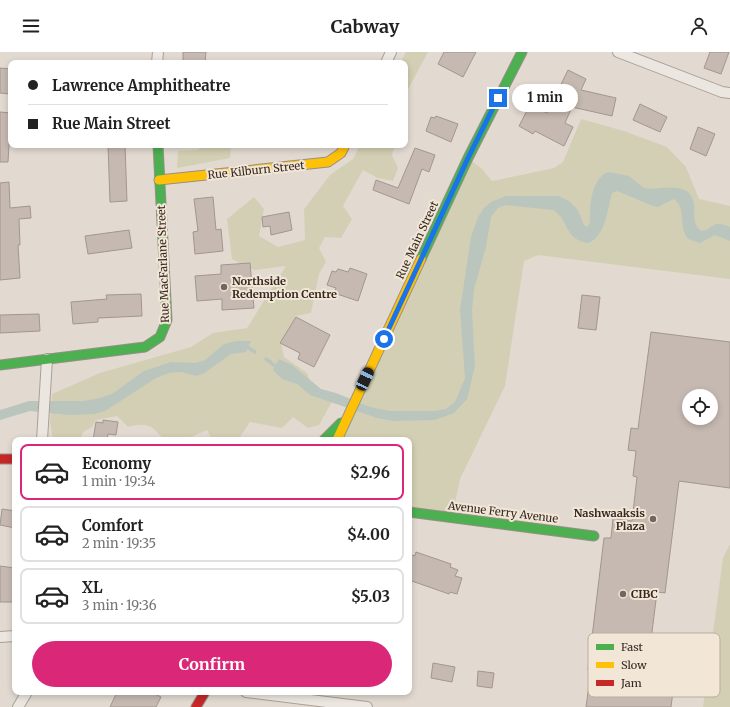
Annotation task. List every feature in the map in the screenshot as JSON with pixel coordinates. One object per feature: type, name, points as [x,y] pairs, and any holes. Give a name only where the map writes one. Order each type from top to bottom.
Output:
[{"type":"street","name":"Rue Main Street","points":[[339,437],[347,417],[468,158],[522,52]]},
{"type":"street","points":[[618,52],[722,92],[730,93]]},
{"type":"street","name":"Rue MacFarlane Street","points":[[0,365],[145,347],[157,342],[164,332],[167,320],[158,148]]},
{"type":"street","name":"Rue Kilburn Street","points":[[160,180],[328,162],[342,152],[344,148]]},
{"type":"street","points":[[42,437],[47,359]]},
{"type":"street","points":[[327,437],[347,417]]},
{"type":"street","points":[[0,459],[12,459]]},
{"type":"street","name":"Avenue Ferry Avenue","points":[[412,512],[594,536]]},
{"type":"street","points":[[0,637],[12,636]]},
{"type":"street","points":[[18,707],[25,695]]},
{"type":"street","points":[[196,707],[202,695]]},
{"type":"street","points":[[270,695],[367,707]]},
{"type":"shaded area","points":[[406,52],[428,52],[408,89],[408,60],[402,60]]},
{"type":"shaded area","points":[[581,119],[624,131],[667,147],[686,167],[699,199],[730,206],[730,279],[538,255],[524,261],[505,386],[460,479],[452,518],[412,512],[412,437],[338,437],[468,158],[482,169],[492,181],[554,168],[563,162]]},
{"type":"shaded area","points":[[200,148],[231,148],[230,158],[177,168],[178,151],[198,150]]},
{"type":"shaded area","points":[[358,148],[394,148],[392,155],[398,168],[393,181],[378,178],[363,170],[343,206],[352,219],[341,238],[325,237],[319,248],[326,262],[319,274],[311,313],[296,316],[281,343],[284,357],[307,373],[313,391],[334,398],[319,425],[308,428],[293,417],[282,428],[250,422],[240,437],[210,437],[207,430],[191,437],[162,437],[146,425],[128,427],[117,416],[96,420],[92,427],[83,432],[81,437],[52,437],[50,422],[52,394],[100,373],[191,347],[213,333],[247,328],[286,266],[254,270],[232,259],[227,219],[254,197],[264,209],[259,236],[278,247],[305,240],[304,209],[330,175],[353,159]]},
{"type":"shaded area","points":[[609,172],[629,176],[644,188],[668,187],[682,189],[689,193],[692,198],[697,227],[702,231],[716,224],[730,227],[730,241],[715,235],[700,243],[688,239],[683,228],[682,212],[678,203],[674,199],[658,207],[617,191],[612,193],[602,229],[594,240],[588,243],[575,238],[562,219],[553,210],[505,205],[498,208],[491,217],[486,247],[474,289],[472,310],[475,366],[467,399],[454,413],[435,420],[393,421],[377,418],[310,395],[297,384],[282,379],[273,370],[279,359],[292,365],[321,389],[336,393],[370,407],[390,411],[435,411],[446,409],[455,402],[465,378],[460,310],[471,237],[478,217],[484,208],[491,202],[506,196],[558,196],[569,201],[578,210],[584,225],[587,227],[590,222],[591,201],[594,188],[600,178]]},
{"type":"shaded area","points":[[236,341],[251,341],[246,352],[231,354],[203,374],[196,376],[182,372],[169,373],[156,378],[105,411],[95,414],[69,415],[30,411],[0,420],[0,410],[29,401],[84,401],[112,394],[144,371],[171,362],[196,363],[205,360],[224,344]]},
{"type":"shaded area","points":[[730,544],[730,707],[703,707],[704,697],[720,697],[720,633],[713,633],[723,558]]},
{"type":"building","points":[[183,52],[206,52],[205,60],[183,60]]},
{"type":"building","points":[[444,52],[476,52],[463,77],[438,64]]},
{"type":"building","points":[[710,52],[729,52],[721,74],[704,68]]},
{"type":"building","points":[[0,68],[8,69],[8,94],[0,93]]},
{"type":"building","points":[[568,70],[586,79],[581,90],[616,98],[612,116],[572,107],[565,123],[573,127],[564,146],[535,131],[533,134],[519,126],[530,105],[547,113]]},
{"type":"building","points":[[640,104],[667,117],[660,132],[633,120]]},
{"type":"building","points":[[0,112],[8,113],[9,148],[8,162],[0,162]]},
{"type":"building","points":[[436,116],[458,124],[451,142],[426,131],[431,117],[435,118]]},
{"type":"building","points":[[698,127],[715,134],[706,156],[690,149]]},
{"type":"building","points":[[108,148],[125,148],[127,201],[110,202]]},
{"type":"building","points":[[415,148],[435,155],[429,172],[422,169],[409,204],[373,190],[376,180],[398,188]]},
{"type":"building","points":[[9,182],[10,208],[30,206],[31,218],[19,219],[20,245],[18,245],[20,278],[0,280],[0,183]]},
{"type":"building","points":[[213,197],[216,230],[221,229],[223,251],[195,254],[193,232],[198,231],[194,199]]},
{"type":"building","points":[[289,212],[292,230],[271,235],[270,226],[263,227],[262,217]]},
{"type":"building","points":[[129,230],[132,248],[88,254],[85,236]]},
{"type":"building","name":"Northside Redemption Centre","points":[[250,263],[254,308],[222,310],[222,299],[197,301],[195,276],[221,274],[221,265]]},
{"type":"building","points":[[350,268],[367,274],[358,301],[334,293],[336,288],[327,285],[332,271],[336,272],[338,269],[348,272]]},
{"type":"building","points":[[141,294],[142,316],[98,318],[98,322],[73,324],[71,302],[107,299],[106,295]]},
{"type":"building","points":[[582,295],[600,297],[596,330],[578,328]]},
{"type":"building","points":[[39,314],[40,331],[0,333],[0,315]]},
{"type":"building","points":[[296,317],[330,335],[314,367],[298,359],[300,353],[280,343]]},
{"type":"building","name":"Nashwaaksis Plaza","points":[[651,332],[730,342],[730,488],[679,481],[665,593],[657,592],[652,633],[592,633],[604,538],[611,538],[613,518],[632,521],[637,477],[633,476],[636,451],[628,450],[631,428],[638,429]]},
{"type":"building","points":[[103,420],[118,422],[116,435],[108,434],[108,437],[94,437],[96,422],[103,423]]},
{"type":"building","points":[[2,509],[12,511],[12,527],[0,525]]},
{"type":"building","points":[[416,552],[451,564],[450,567],[458,570],[455,576],[462,578],[457,594],[450,592],[449,594],[412,581],[412,555],[415,556]]},
{"type":"building","points":[[0,566],[12,568],[12,602],[0,602]]},
{"type":"building","points":[[433,663],[455,667],[452,682],[431,678]]},
{"type":"building","points":[[478,671],[494,673],[492,688],[477,686]]},
{"type":"building","name":"Nashwaaksis Plaza","points":[[588,692],[588,697],[672,697],[671,707],[586,707]]},
{"type":"building","points":[[116,695],[157,695],[161,697],[156,707],[110,707]]},
{"type":"waterway","points":[[245,348],[249,348],[255,352]]},
{"type":"waterway","points":[[266,359],[278,368]]},
{"type":"traffic: fast","points":[[421,259],[468,158],[522,52]]},
{"type":"traffic: fast","points":[[0,365],[145,347],[160,337],[167,320],[158,148]]},
{"type":"traffic: fast","points":[[327,437],[341,423]]},
{"type":"traffic: fast","points":[[412,512],[594,536]]},
{"type":"traffic: slow","points":[[159,180],[328,162],[341,153],[344,148]]},
{"type":"traffic: slow","points":[[338,437],[421,259]]},
{"type":"traffic: jam","points":[[0,459],[12,459]]},
{"type":"traffic: jam","points":[[196,707],[203,695]]},
{"type":"place","name":"Northside Redemption Centre","points":[[224,287]]},
{"type":"place","name":"Nashwaaksis Plaza","points":[[653,519]]},
{"type":"place","name":"CIBC","points":[[623,594]]},
{"type":"route","points":[[384,339],[468,158],[498,98]]}]
